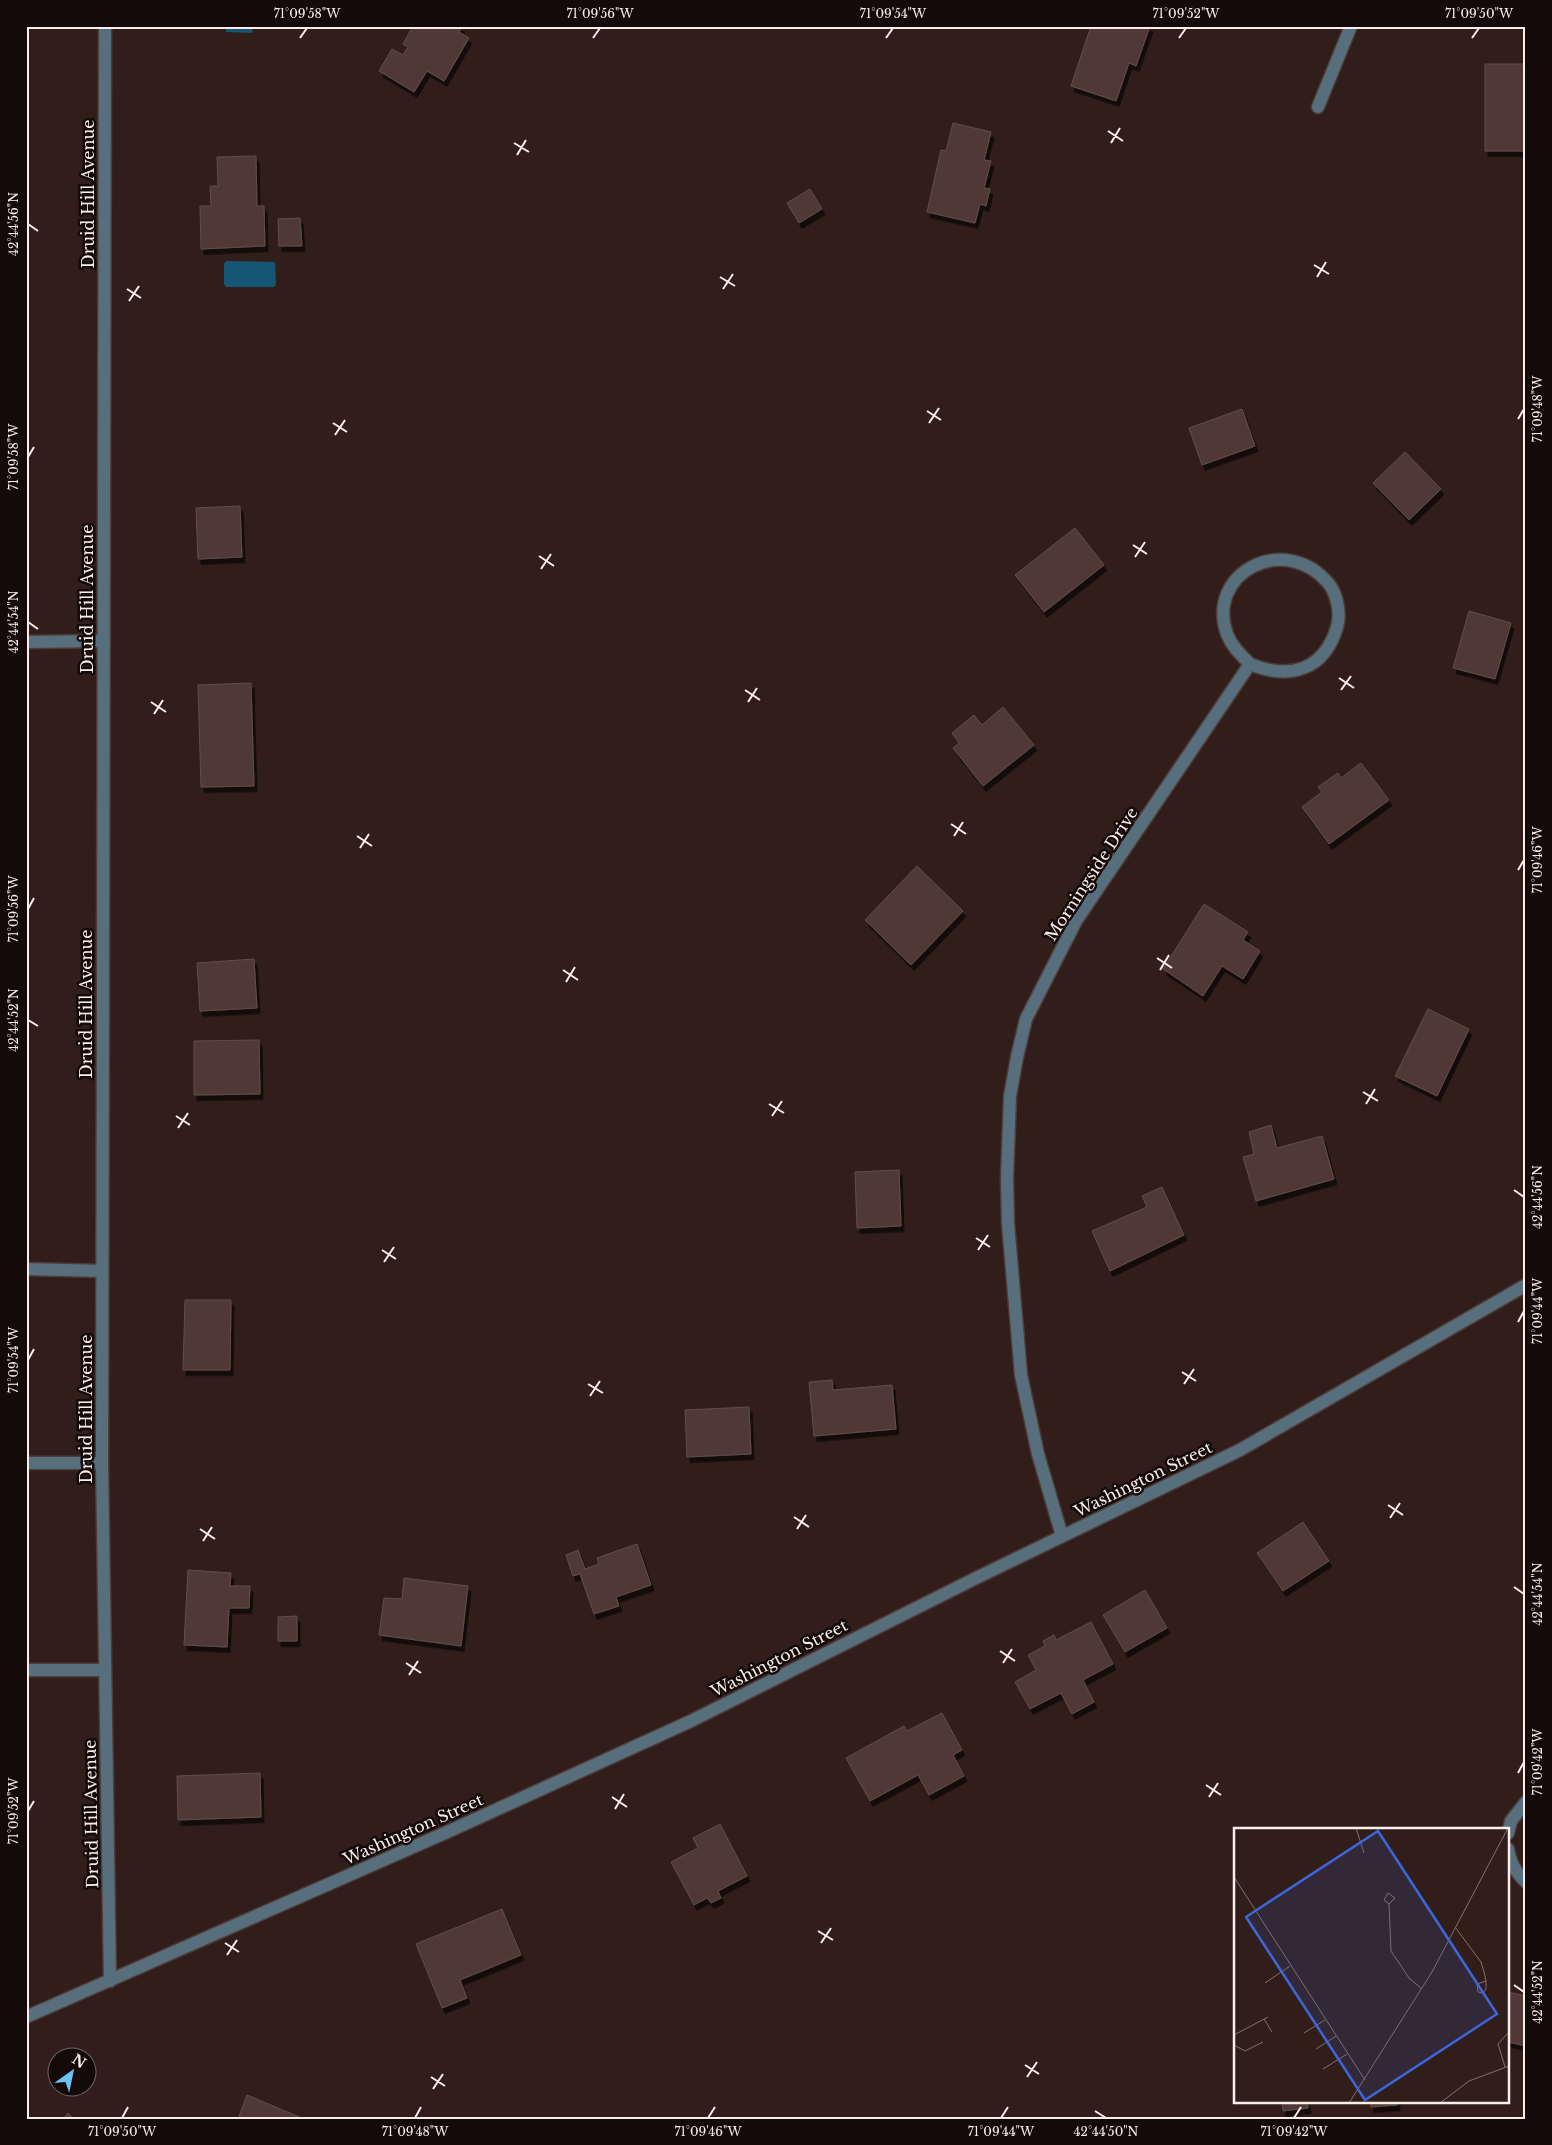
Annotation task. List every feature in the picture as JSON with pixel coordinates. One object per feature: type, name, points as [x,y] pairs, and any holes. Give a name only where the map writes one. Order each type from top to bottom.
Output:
[{"type":"street","name":"Druid Hill Avenue","points":[[105,26],[102,1463],[110,1981]]},
{"type":"street","points":[[1318,107],[1351,26]]},
{"type":"street","points":[[1286,558],[1304,563],[1320,573],[1332,587],[1338,605],[1338,624],[1333,642],[1321,657],[1305,668],[1287,673],[1268,671],[1250,664],[1236,651],[1227,634],[1224,615],[1227,596],[1236,580],[1250,567],[1267,560],[1286,558]]},
{"type":"street","points":[[26,642],[103,641]]},
{"type":"street","name":"Morningside Drive","points":[[1062,1536],[1038,1454],[1021,1375],[1008,1223],[1007,1179],[1010,1096],[1017,1057],[1026,1019],[1076,921],[1250,664]]},
{"type":"street","points":[[26,1269],[102,1271]]},
{"type":"street","name":"Washington Street","points":[[26,2017],[445,1833],[691,1721],[1062,1536],[1240,1450],[1526,1285]]},
{"type":"street","points":[[26,1463],[102,1463]]},
{"type":"street","points":[[26,1670],[105,1670]]},
{"type":"street","points":[[1509,1828],[1511,1821],[1526,1802]]},
{"type":"street","points":[[1510,1859],[1517,1874],[1526,1882]]},
{"type":"water","points":[[226,26],[253,26],[252,33],[226,32]]},
{"type":"water","points":[[226,261],[275,262],[276,285],[274,287],[226,287],[224,284],[224,264]]},
{"type":"building","points":[[413,26],[462,26],[459,32],[469,38],[444,81],[427,71],[414,92],[379,71],[392,49],[403,55],[408,47],[403,44]]},
{"type":"building","points":[[1091,26],[1150,26],[1136,66],[1129,63],[1116,101],[1071,86]]},
{"type":"building","points":[[1485,64],[1526,64],[1526,151],[1485,151]]},
{"type":"building","points":[[953,123],[991,132],[984,160],[991,161],[984,188],[990,189],[986,206],[980,204],[975,223],[927,212],[941,150],[946,151]]},
{"type":"building","points":[[256,156],[257,206],[264,206],[265,246],[201,249],[200,206],[211,206],[210,186],[218,186],[217,157]]},
{"type":"building","points":[[810,189],[822,209],[799,223],[787,203]]},
{"type":"building","points":[[300,218],[302,246],[279,246],[278,219]]},
{"type":"building","points":[[1242,409],[1255,446],[1202,465],[1189,428]]},
{"type":"building","points":[[1405,452],[1441,489],[1409,520],[1373,483]]},
{"type":"building","points":[[240,506],[242,557],[198,559],[196,508]]},
{"type":"building","points":[[1075,528],[1104,565],[1044,612],[1015,575]]},
{"type":"building","points":[[1469,611],[1511,623],[1495,679],[1453,668]]},
{"type":"building","points":[[251,683],[254,786],[201,787],[198,685]]},
{"type":"building","points":[[1003,707],[1034,745],[983,786],[953,748],[959,743],[952,733],[974,715],[982,725]]},
{"type":"building","points":[[1361,763],[1389,800],[1329,844],[1302,807],[1322,792],[1318,787],[1338,773],[1341,778]]},
{"type":"building","points":[[917,866],[963,911],[911,965],[865,920]]},
{"type":"building","points":[[1204,904],[1248,932],[1243,940],[1260,951],[1243,979],[1222,966],[1203,996],[1163,969]]},
{"type":"building","points":[[254,959],[257,1008],[200,1011],[197,963]]},
{"type":"building","points":[[1428,1009],[1469,1029],[1437,1096],[1395,1076]]},
{"type":"building","points":[[259,1040],[260,1094],[194,1095],[194,1041]]},
{"type":"building","points":[[1271,1125],[1277,1148],[1322,1136],[1334,1179],[1256,1201],[1243,1157],[1254,1154],[1249,1132]]},
{"type":"building","points":[[899,1170],[901,1226],[857,1228],[855,1172]]},
{"type":"building","points":[[1162,1187],[1184,1235],[1110,1271],[1092,1231],[1147,1207],[1142,1196]]},
{"type":"building","points":[[185,1300],[231,1300],[230,1370],[183,1370]]},
{"type":"building","points":[[832,1380],[833,1390],[892,1385],[896,1429],[814,1436],[809,1382]]},
{"type":"building","points":[[749,1407],[751,1454],[687,1457],[685,1410]]},
{"type":"building","points":[[1303,1522],[1329,1561],[1283,1591],[1257,1553]]},
{"type":"building","points":[[637,1544],[651,1585],[616,1597],[619,1606],[594,1614],[580,1574],[573,1576],[566,1555],[578,1550],[585,1569],[599,1564],[597,1558]]},
{"type":"building","points":[[188,1570],[231,1573],[230,1586],[250,1586],[249,1608],[229,1608],[227,1647],[184,1645]]},
{"type":"building","points":[[404,1578],[468,1586],[461,1646],[379,1635],[384,1598],[402,1599]]},
{"type":"building","points":[[1145,1590],[1167,1628],[1125,1652],[1103,1615]]},
{"type":"building","points":[[297,1616],[297,1641],[278,1641],[278,1617]]},
{"type":"building","points":[[1091,1622],[1113,1664],[1083,1680],[1094,1702],[1072,1714],[1061,1693],[1030,1709],[1015,1682],[1036,1670],[1028,1655],[1045,1646],[1043,1641],[1054,1635],[1056,1640]]},
{"type":"building","points":[[942,1713],[962,1750],[953,1755],[964,1776],[929,1795],[918,1775],[870,1801],[846,1758],[904,1726],[907,1731]]},
{"type":"building","points":[[260,1773],[261,1817],[178,1820],[177,1776]]},
{"type":"building","points":[[720,1824],[747,1876],[718,1891],[721,1898],[711,1903],[707,1898],[694,1905],[671,1862],[698,1848],[693,1838]]},
{"type":"building","points":[[502,1909],[521,1955],[460,1980],[467,1998],[442,2008],[416,1944]]},
{"type":"building","points":[[1510,1992],[1526,1996],[1526,2046],[1510,2042]]},
{"type":"building","points":[[247,2095],[304,2119],[238,2119]]},
{"type":"building","points":[[1282,2102],[1307,2102],[1308,2108],[1283,2111]]},
{"type":"building","points":[[1370,2102],[1397,2102],[1397,2105],[1371,2107]]},
{"type":"building","points":[[68,2113],[74,2119],[63,2119]]}]
